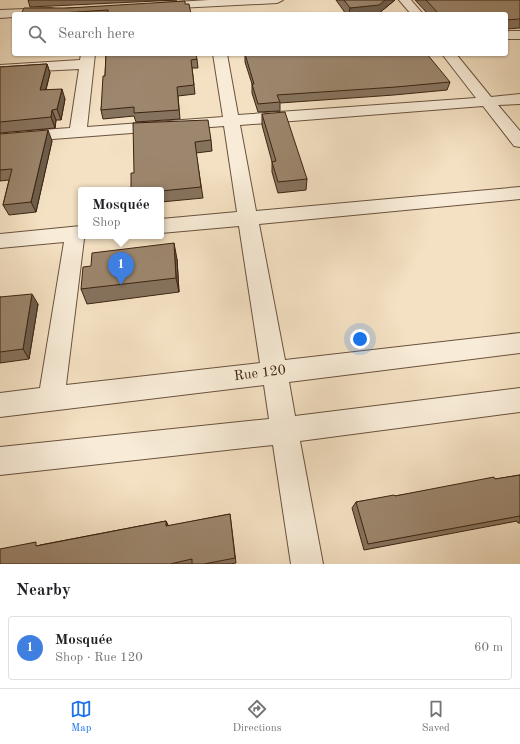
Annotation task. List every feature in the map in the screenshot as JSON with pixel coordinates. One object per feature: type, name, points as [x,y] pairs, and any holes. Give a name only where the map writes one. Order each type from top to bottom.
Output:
[{"type":"street","points":[[2,14],[10,0]]},
{"type":"street","points":[[150,7],[212,6],[278,0]]},
{"type":"street","points":[[405,0],[415,12]]},
{"type":"street","points":[[45,12],[66,11]]},
{"type":"street","points":[[2,14],[12,14]]},
{"type":"street","points":[[508,35],[520,34]]},
{"type":"street","points":[[220,56],[307,564]]},
{"type":"street","points":[[451,56],[520,142]]},
{"type":"street","points":[[0,69],[87,59],[78,132]]},
{"type":"street","points":[[0,138],[520,99]]},
{"type":"street","points":[[164,226],[520,193]]},
{"type":"street","points":[[0,241],[78,234],[51,399]]},
{"type":"street","name":"Rue 120","points":[[0,405],[520,342]]},
{"type":"street","points":[[0,461],[285,430],[520,400]]},
{"type":"building","points":[[344,0],[385,0],[379,5],[350,8]]},
{"type":"building","points":[[426,0],[520,0],[520,19],[508,20],[508,12],[437,12]]},
{"type":"building","points":[[185,1],[185,4],[189,4],[191,12],[108,12],[108,10],[76,12],[22,12],[24,8],[68,8]]},
{"type":"building","points":[[106,56],[196,56],[197,59],[191,60],[194,85],[177,87],[179,110],[134,113],[134,107],[101,110],[103,76],[105,76]]},
{"type":"building","points":[[246,56],[429,56],[450,82],[277,95],[280,102],[258,104],[252,84],[254,84]]},
{"type":"building","points":[[47,64],[40,90],[62,89],[57,109],[52,110],[51,117],[0,122],[0,67]]},
{"type":"building","points":[[285,112],[307,179],[278,182],[272,162],[276,161],[262,114]]},
{"type":"building","points":[[208,120],[211,140],[195,142],[201,187],[164,191],[164,187],[131,187],[131,173],[134,173],[133,123]]},
{"type":"building","points":[[48,130],[31,202],[3,205],[12,169],[0,170],[0,134]]},
{"type":"building","points":[[174,243],[176,278],[81,289],[83,267],[91,266],[92,253]]},
{"type":"building","points":[[32,294],[23,349],[0,352],[0,297]]},
{"type":"building","points":[[520,475],[520,516],[368,544],[356,502],[494,477],[495,479]]},
{"type":"building","points":[[230,514],[235,558],[204,564],[192,564],[192,559],[170,564],[0,564],[0,549],[36,542],[36,546],[166,521],[166,526]]},
{"type":"place","name":"Mosquée","points":[[121,285]]}]
